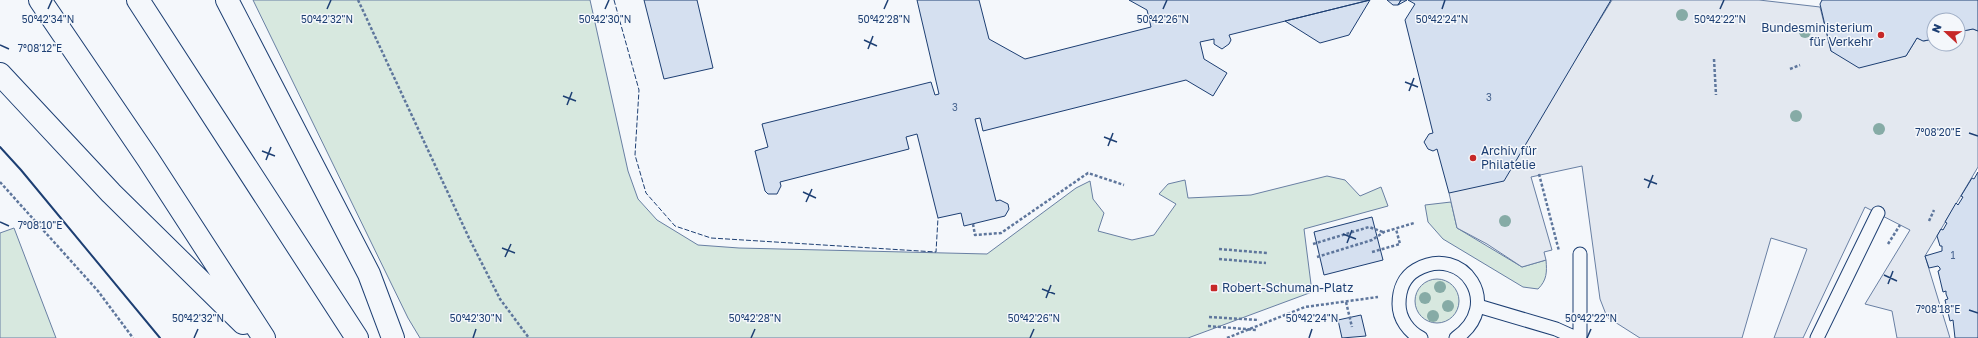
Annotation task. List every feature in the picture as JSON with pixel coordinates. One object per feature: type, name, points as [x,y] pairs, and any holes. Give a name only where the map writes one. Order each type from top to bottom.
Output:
[{"type":"highway","points":[[40,0],[148,159],[264,338]]},
{"type":"highway","points":[[138,0],[357,338]]},
{"type":"highway","points":[[227,0],[368,274],[393,338]]},
{"type":"highway","points":[[0,74],[111,193],[259,338]]},
{"type":"lane","points":[[1817,338],[1878,213]]},
{"type":"lane","points":[[1580,254],[1580,338]]},
{"type":"lane","points":[[1421,338],[1414,334],[1404,323],[1399,309],[1399,295],[1404,282],[1413,272],[1424,266],[1437,263],[1450,265],[1462,271],[1471,280],[1477,293],[1478,306],[1474,320],[1466,331],[1456,338]]},
{"type":"lane","points":[[1478,306],[1556,329],[1576,338]]},
{"type":"path","points":[[358,0],[469,238],[500,299],[529,338]]},
{"type":"path","points":[[1714,59],[1716,95]]},
{"type":"path","points":[[1790,69],[1800,65]]},
{"type":"path","points":[[973,224],[975,235],[1001,233],[1088,173],[1124,185]]},
{"type":"path","points":[[1539,174],[1560,255]]},
{"type":"path","points":[[0,182],[98,291],[133,338]]},
{"type":"path","points":[[1929,221],[1934,210]]},
{"type":"path","points":[[1316,257],[1372,240],[1384,232],[1414,223]]},
{"type":"path","points":[[1313,244],[1368,227],[1384,232]]},
{"type":"path","points":[[1372,252],[1400,244],[1396,229]]},
{"type":"path","points":[[1219,249],[1267,253]]},
{"type":"path","points":[[1219,259],[1266,263]]},
{"type":"path","points":[[1227,338],[1305,307],[1399,295]]},
{"type":"path","points":[[1346,302],[1352,327]]},
{"type":"path","points":[[1209,317],[1259,320]]},
{"type":"path","points":[[1208,326],[1257,330]]},
{"type":"shaded area","points":[[253,0],[590,0],[628,171],[638,199],[657,220],[698,245],[739,248],[987,254],[1076,188],[1090,181],[1093,199],[1104,213],[1098,231],[1132,240],[1154,235],[1176,204],[1159,194],[1168,184],[1185,180],[1188,198],[1251,195],[1327,176],[1345,180],[1360,196],[1381,187],[1388,206],[1304,229],[1312,292],[1188,338],[420,338],[408,318]]},
{"type":"shaded area","points":[[1612,0],[1759,0],[1820,7],[1831,51],[1906,56],[1917,38],[1926,41],[1926,52],[1966,52],[1966,30],[1973,29],[1978,31],[1978,167],[1925,256],[1950,338],[1897,338],[1892,311],[1865,304],[1910,230],[1865,207],[1803,338],[1774,338],[1807,249],[1771,238],[1742,338],[1640,338],[1607,317],[1600,299],[1582,166],[1531,177],[1552,250],[1544,252],[1546,260],[1522,267],[1487,244],[1457,228],[1449,193],[1575,60]]},
{"type":"shaded area","points":[[1451,202],[1457,228],[1522,267],[1546,260],[1546,276],[1538,289],[1523,287],[1443,239],[1428,222],[1425,205]]},
{"type":"shaded area","points":[[14,228],[56,338],[0,338],[0,233]]},
{"type":"shaded area","points":[[1433,279],[1441,279],[1453,285],[1459,297],[1459,305],[1453,317],[1441,323],[1433,323],[1421,317],[1415,305],[1415,297],[1421,285]]},
{"type":"building","points":[[644,0],[697,0],[713,68],[664,79]]},
{"type":"building","points":[[917,0],[979,0],[989,39],[1025,59],[1151,27],[1147,10],[1129,0],[1370,0],[1229,35],[1231,40],[1229,44],[1222,49],[1214,44],[1214,39],[1200,42],[1204,59],[1227,73],[1213,96],[1186,80],[983,131],[980,118],[975,119],[996,201],[1000,200],[1008,204],[1009,209],[1005,216],[964,226],[961,213],[938,218],[917,134],[906,137],[909,149],[780,182],[781,186],[777,194],[768,194],[765,191],[755,151],[768,147],[762,124],[931,82],[935,95],[939,94]]},
{"type":"building","points":[[1370,0],[1349,35],[1320,43],[1285,21]]},
{"type":"building","points":[[1387,0],[1401,0],[1398,5],[1393,5]]},
{"type":"building","points":[[1401,0],[1407,0],[1398,5]]},
{"type":"building","points":[[1408,0],[1611,0],[1504,181],[1449,193],[1437,149],[1433,151],[1428,149],[1424,142],[1429,134],[1433,133],[1405,20],[1415,4]]},
{"type":"building","name":"Bundesministerium für Verkehr","points":[[1822,0],[1978,0],[1978,31],[1973,29],[1966,30],[1966,12],[1926,12],[1926,40],[1923,41],[1917,38],[1906,56],[1859,68],[1831,51],[1820,4]]},
{"type":"building","points":[[1978,172],[1978,338],[1955,338],[1953,320],[1950,321],[1945,300],[1948,299],[1946,291],[1943,292],[1938,271],[1940,268],[1938,266],[1929,268],[1925,256],[1942,251],[1942,246],[1940,246],[1937,236],[1941,229],[1943,230],[1947,223],[1945,222],[1956,203],[1958,205],[1963,197],[1961,196],[1972,178],[1974,179]]},
{"type":"building","points":[[1372,217],[1383,260],[1324,275],[1314,232]]},
{"type":"building","points":[[1361,315],[1366,336],[1342,338],[1338,320]]},
{"type":"fence","points":[[614,0],[639,90],[635,155],[646,193],[675,226],[711,238],[936,252],[938,218]]},
{"type":"wall","points":[[0,147],[21,170],[160,338]]},
{"type":"place","name":"Bundesministerium für Verkehr","points":[[1881,35]]},
{"type":"place","name":"Archiv für Philatelie","points":[[1473,158]]},
{"type":"place","name":"Robert-Schuman-Platz","points":[[1214,288]]}]
